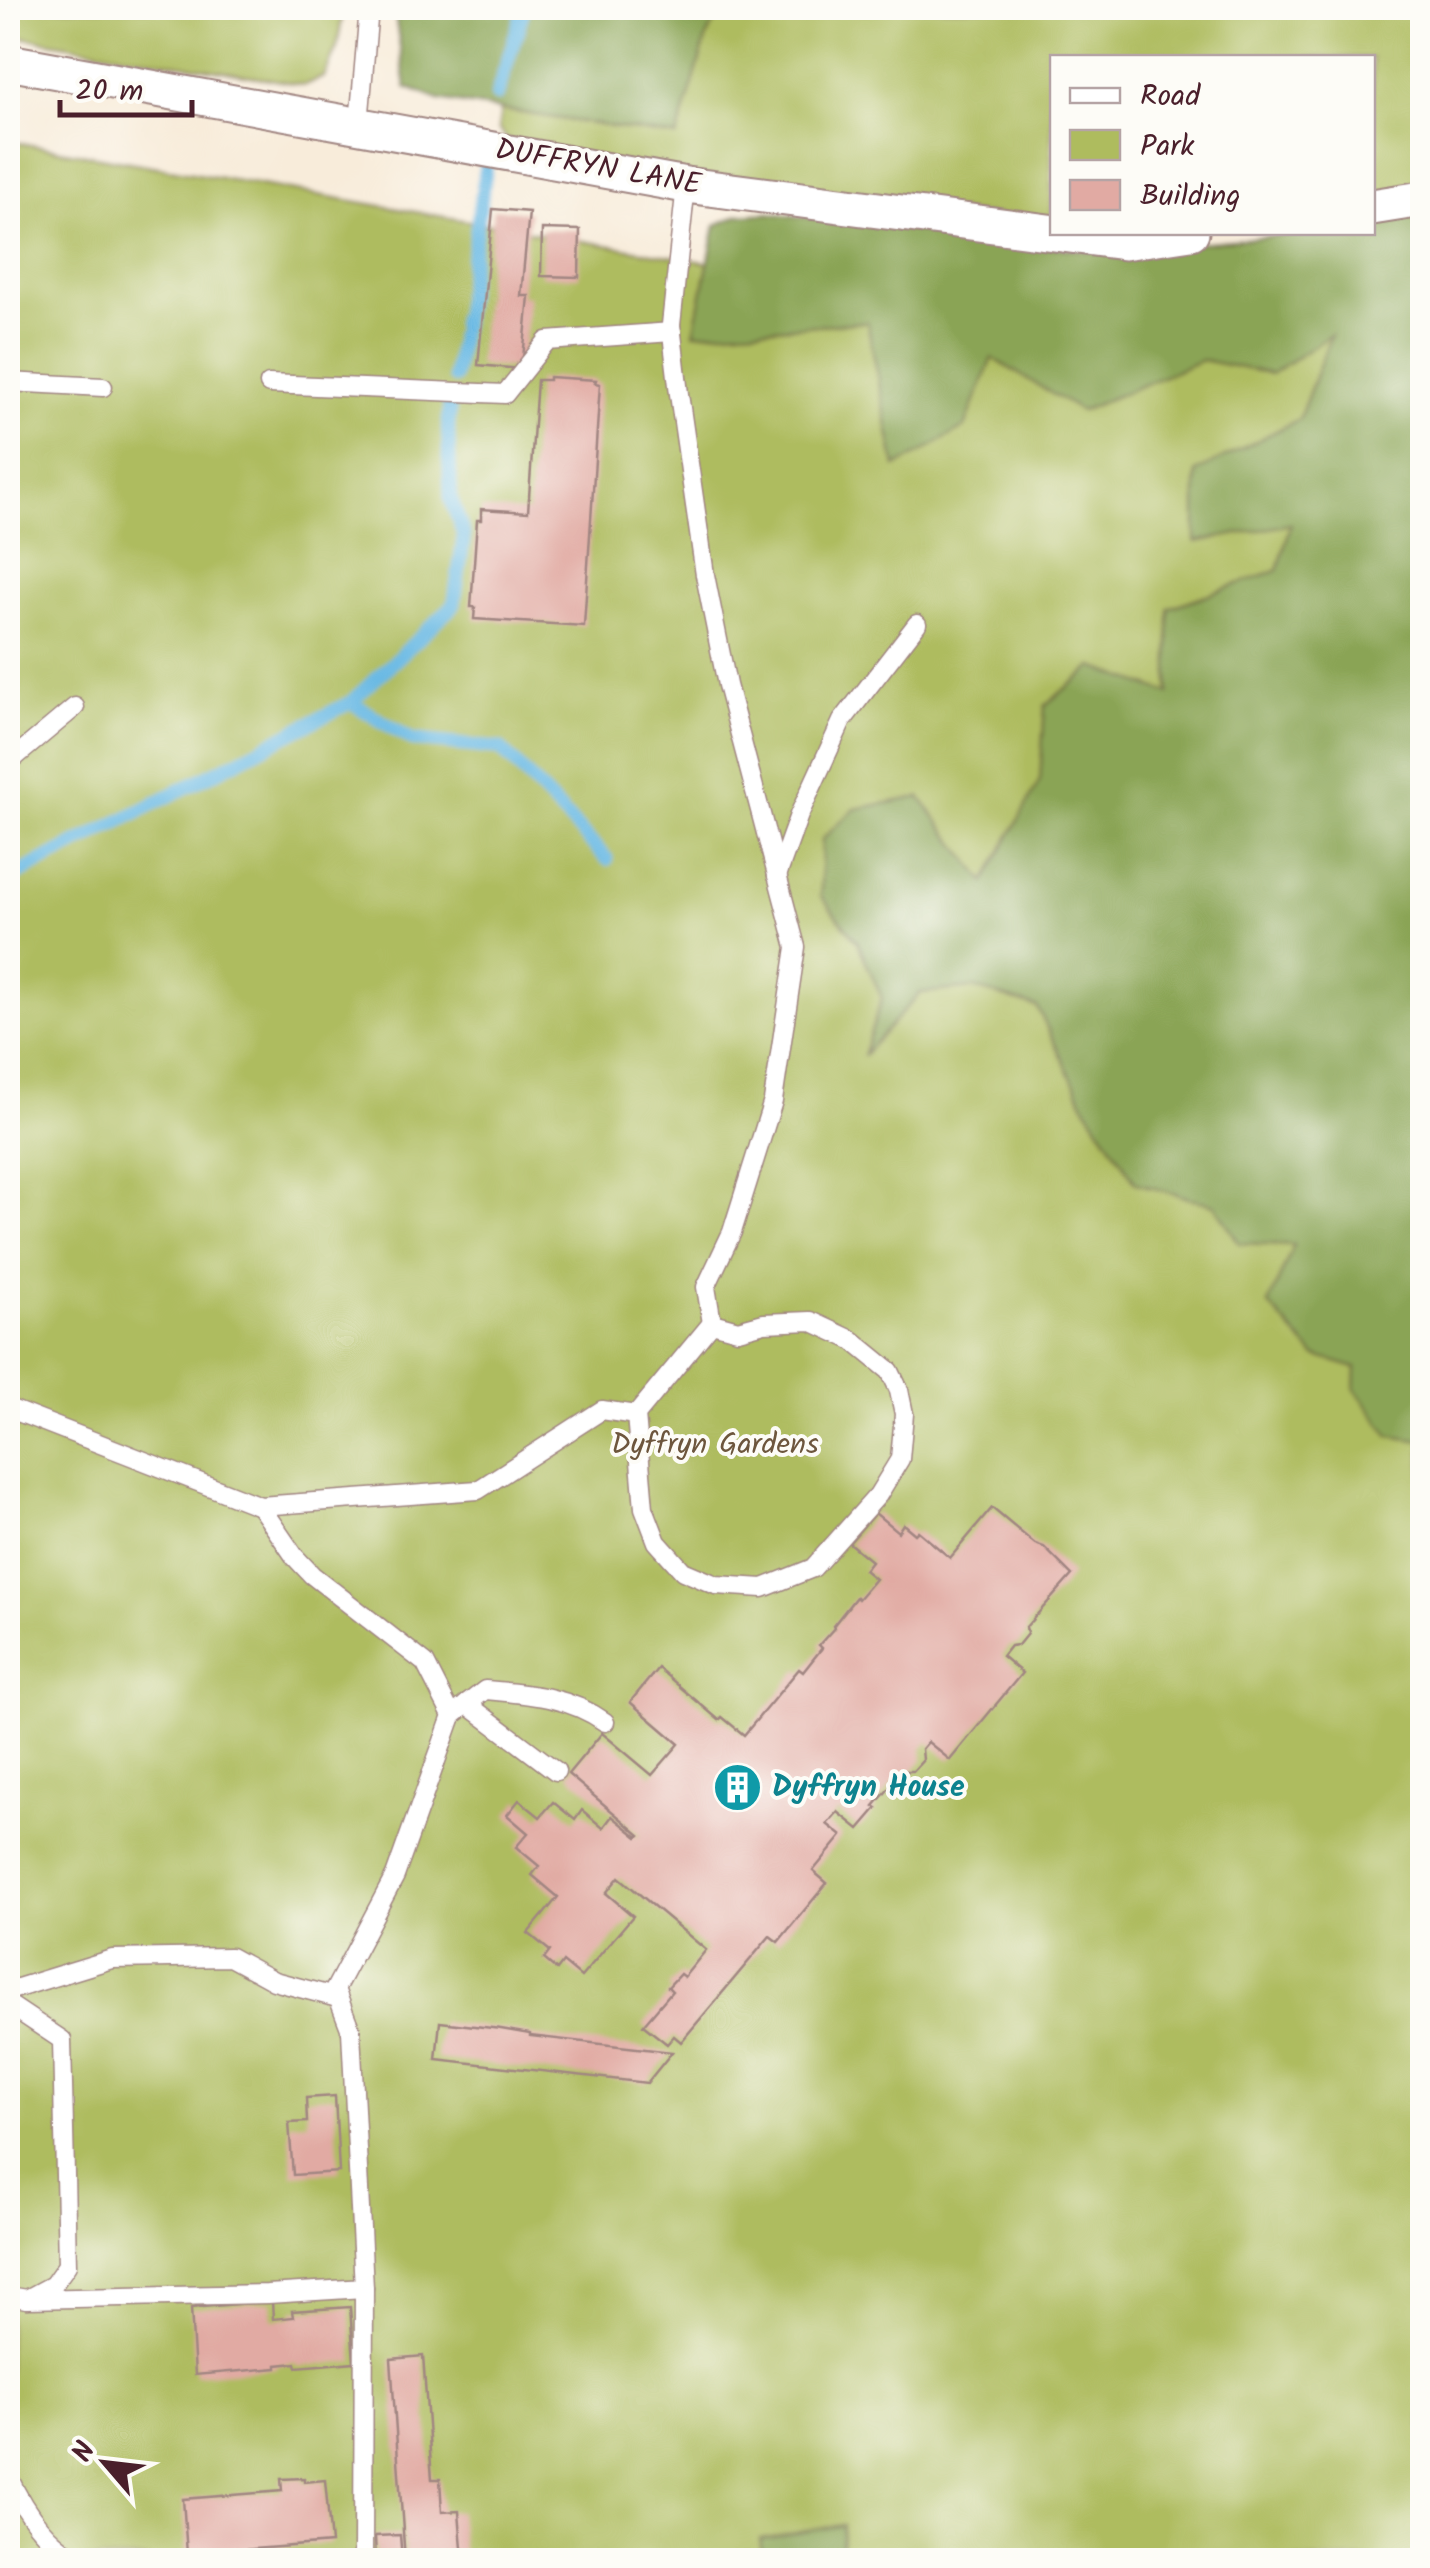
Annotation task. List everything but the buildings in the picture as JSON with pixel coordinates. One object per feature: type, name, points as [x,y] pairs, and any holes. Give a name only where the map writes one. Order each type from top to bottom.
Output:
[{"type":"street","name":"DUFFRYN LANE","points":[[8,62],[686,185],[1050,232]]},
{"type":"street","points":[[1375,206],[1422,199]]},
{"type":"street","name":"DUFFRYN LANE","points":[[1070,235],[1124,242],[1172,235]]},
{"type":"lane","points":[[359,124],[369,8]]},
{"type":"lane","points":[[686,185],[672,332],[705,575],[728,685],[796,947],[774,1101],[732,1232],[706,1287],[712,1323],[636,1415],[644,1508],[658,1542],[683,1571],[716,1586],[762,1588],[814,1568],[878,1495],[900,1459],[904,1414],[890,1371],[852,1340],[811,1320],[738,1330],[712,1323]]},
{"type":"lane","points":[[269,384],[505,394],[547,341],[672,332]]},
{"type":"lane","points":[[8,382],[102,388]]},
{"type":"lane","points":[[777,877],[799,814],[842,721],[917,624]]},
{"type":"lane","points":[[8,763],[75,707]]},
{"type":"lane","points":[[8,1408],[260,1506],[478,1490],[602,1410],[636,1415]]},
{"type":"lane","points":[[260,1506],[295,1558],[312,1575],[425,1663],[452,1716]]},
{"type":"lane","points":[[363,2560],[364,2288],[351,2031],[335,1990],[396,1876],[452,1716],[485,1690],[548,1696],[587,1709],[605,1722]]},
{"type":"lane","points":[[467,1704],[556,1771]]},
{"type":"lane","points":[[8,1991],[112,1959],[230,1957],[274,1981],[338,1998]]},
{"type":"lane","points":[[8,2004],[62,2040],[68,2264],[53,2285],[27,2300]]},
{"type":"lane","points":[[8,2296],[27,2300],[364,2288]]},
{"type":"lane","points":[[8,2476],[40,2529],[79,2560]]},
{"type":"green space","points":[[8,8],[344,8],[337,47],[324,77],[304,85],[8,35]]},
{"type":"green space","points":[[394,8],[723,8],[707,36],[677,137],[439,100],[406,87]]},
{"type":"green space","points":[[723,8],[1422,8],[1422,191],[1375,199],[1375,55],[1050,55],[1050,222],[686,179],[508,140],[498,129],[501,110],[677,136],[707,36]]},
{"type":"green space","name":"Dyffryn Gardens","points":[[8,141],[1090,329],[1422,273],[1422,2560],[8,2560]]},
{"type":"green space","points":[[770,213],[1097,252],[1287,235],[1375,235],[1375,224],[1422,215],[1422,1441],[1390,1436],[1355,1388],[1356,1368],[1315,1356],[1268,1304],[1294,1245],[1239,1243],[1215,1205],[1136,1183],[1085,1105],[1037,1007],[973,988],[920,993],[863,1056],[882,998],[858,943],[821,896],[822,839],[855,809],[920,797],[985,882],[1040,780],[1045,705],[1093,667],[1169,693],[1169,608],[1278,570],[1291,524],[1196,542],[1196,472],[1299,419],[1331,335],[1271,374],[1202,360],[1081,411],[992,358],[965,427],[896,467],[867,322],[694,333],[716,225],[739,215]]},
{"type":"green space","points":[[843,2525],[840,2560],[763,2560],[760,2539]]},
{"type":"waterway","points":[[497,95],[524,8]]},
{"type":"waterway","points":[[454,377],[486,167]]},
{"type":"waterway","points":[[351,702],[454,605],[464,536],[451,499],[450,400]]},
{"type":"waterway","points":[[8,879],[351,702],[412,740],[501,749],[607,859]]},
{"type":"place","name":"Dyffryn House","points":[[737,1788]]}]
